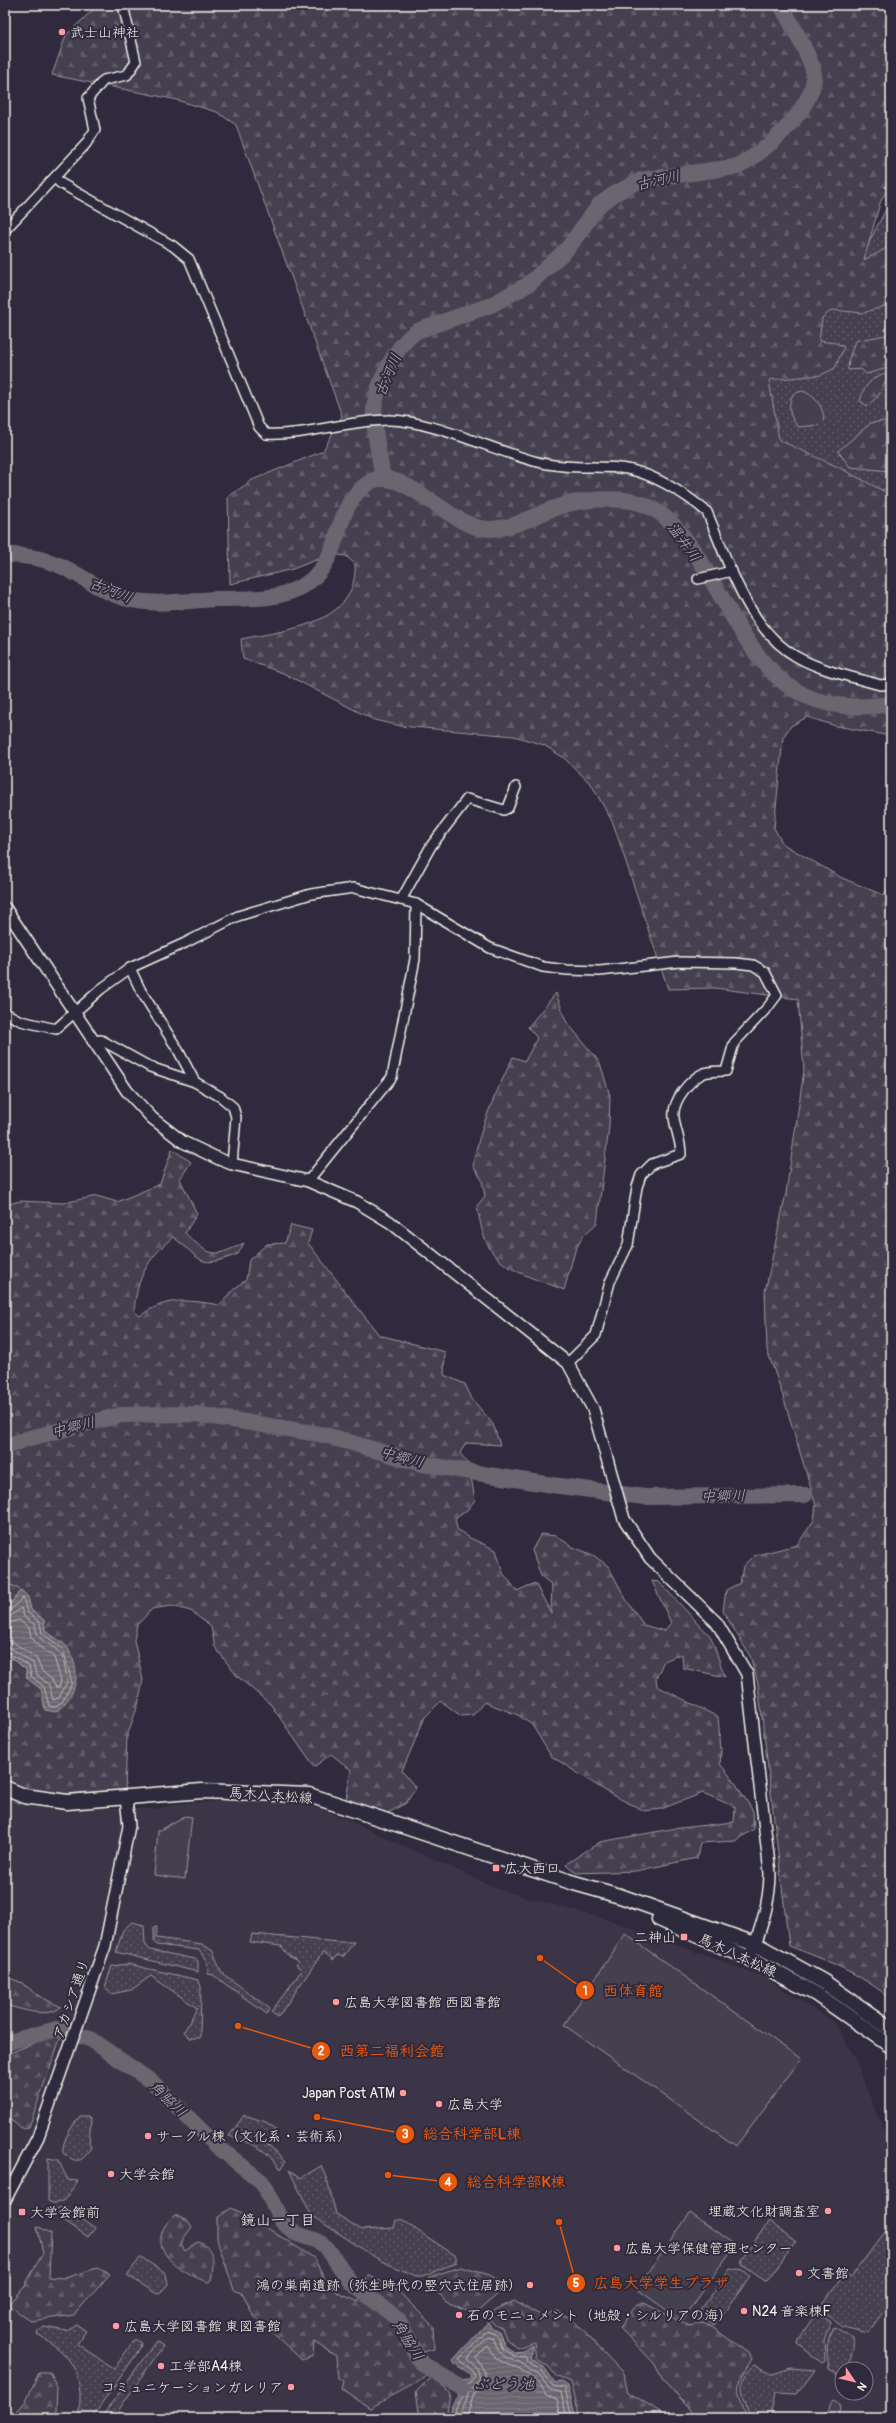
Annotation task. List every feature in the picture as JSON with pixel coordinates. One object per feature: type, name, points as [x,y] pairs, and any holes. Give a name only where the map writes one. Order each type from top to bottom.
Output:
[{"type":"main road","name":"馬木八本松線","points":[[5,1788],[24,1796],[67,1802],[202,1791],[309,1795],[574,1883],[620,1896],[755,1944],[824,1982],[891,2029]]},
{"type":"main road","name":"馬木八本松線","points":[[574,1883],[749,1958],[816,1994],[891,2046]]},
{"type":"street","points":[[5,230],[55,177],[95,130],[88,98],[104,80],[127,75],[136,62],[123,5]]},
{"type":"street","points":[[55,177],[60,183],[173,246],[189,259],[260,426],[266,434],[277,435],[334,425],[388,420],[424,426],[536,462],[569,466],[621,468],[654,479],[696,502],[707,512],[730,571],[755,618],[767,633],[791,653],[817,666],[880,685],[891,684]]},
{"type":"street","points":[[698,579],[730,571]]},
{"type":"street","points":[[401,900],[431,846],[467,799],[504,810],[508,808],[516,787]]},
{"type":"street","points":[[5,1013],[22,1021],[56,1029],[73,1012],[130,968],[185,943],[238,916],[311,894],[354,888],[416,904],[490,948],[543,967],[567,970],[600,971],[679,962],[736,963],[753,966],[765,972],[777,995],[768,1007],[734,1042],[726,1070],[705,1073],[696,1078],[684,1090],[675,1107],[674,1117],[681,1142],[681,1154],[652,1164],[641,1175],[637,1187],[628,1245],[610,1282],[596,1335],[568,1363]]},
{"type":"street","points":[[308,1182],[392,1076],[415,959],[416,904]]},
{"type":"street","points":[[5,908],[92,1041],[127,1091],[152,1118],[183,1142],[232,1164],[308,1182],[357,1202],[390,1222],[568,1363],[594,1409],[624,1519],[650,1558],[717,1623],[747,1674],[770,1873],[770,1891],[755,1944],[749,1958]]},
{"type":"street","points":[[130,968],[141,991],[178,1050],[195,1082]]},
{"type":"street","points":[[92,1041],[101,1040],[150,1067],[195,1082],[221,1097],[233,1106],[236,1117],[232,1164]]},
{"type":"street","name":"アカシア通り","points":[[5,2200],[38,2137],[105,1946],[129,1826],[126,1798]]},
{"type":"shaded area","name":"広島大学","points":[[5,1795],[27,1804],[59,1807],[157,1809],[175,1804],[255,1798],[321,1808],[501,1890],[612,1921],[764,1977],[834,2022],[856,2059],[862,2079],[884,2129],[891,2136],[891,2418],[5,2418]]},
{"type":"green space","points":[[98,5],[891,5],[891,182],[880,203],[864,260],[891,246],[891,304],[863,313],[832,310],[822,318],[819,341],[836,343],[844,347],[835,368],[821,375],[769,380],[779,440],[840,468],[891,495],[891,736],[836,726],[807,717],[791,726],[783,737],[774,828],[783,844],[842,878],[883,895],[891,885],[891,1999],[855,1974],[789,1946],[758,1683],[750,1656],[723,1611],[726,1590],[740,1583],[743,1566],[753,1556],[797,1545],[814,1520],[816,1505],[782,1393],[767,1350],[765,1292],[786,1193],[804,1070],[798,999],[715,988],[668,989],[613,823],[591,784],[564,758],[544,745],[514,736],[401,726],[374,720],[283,673],[243,659],[241,639],[298,627],[316,621],[332,612],[345,600],[353,584],[355,564],[346,556],[331,554],[293,569],[230,584],[228,497],[252,480],[323,451],[342,416],[236,125],[217,112],[173,99],[52,75],[66,35]]},
{"type":"green space","points":[[891,199],[891,488],[845,498],[597,456],[853,274]]},
{"type":"green space","points":[[891,334],[891,367],[866,374],[861,369],[848,370],[849,358],[855,341]]},
{"type":"green space","points":[[885,373],[887,380],[878,396],[867,406],[860,401],[863,391],[875,378]]},
{"type":"green space","points":[[802,391],[814,398],[822,410],[824,420],[819,425],[798,427],[791,415],[790,403],[793,394]]},
{"type":"green space","points":[[891,420],[891,469],[889,471],[850,467],[838,451],[871,423]]},
{"type":"green space","points":[[556,993],[566,1021],[600,1063],[610,1096],[609,1127],[597,1223],[583,1236],[575,1251],[564,1290],[516,1271],[499,1260],[493,1253],[484,1237],[477,1206],[485,1196],[482,1180],[473,1166],[479,1138],[484,1124],[494,1097],[513,1057],[525,1061],[537,1038],[528,1027]]},
{"type":"green space","points":[[172,1149],[191,1162],[180,1179],[197,1214],[185,1233],[200,1247],[212,1253],[225,1251],[244,1243],[238,1254],[224,1259],[207,1262],[196,1257],[173,1237],[156,1253],[145,1270],[135,1299],[134,1311],[140,1316],[160,1305],[178,1301],[220,1305],[234,1289],[246,1280],[249,1260],[267,1244],[285,1243],[291,1225],[312,1230],[308,1243],[379,1335],[445,1352],[444,1375],[465,1384],[472,1399],[493,1424],[500,1445],[466,1443],[460,1453],[469,1465],[475,1500],[467,1510],[455,1518],[457,1529],[470,1538],[496,1550],[503,1573],[517,1591],[535,1583],[551,1613],[552,1585],[541,1576],[532,1550],[541,1534],[556,1536],[573,1547],[593,1555],[608,1566],[627,1601],[644,1625],[664,1631],[671,1623],[652,1581],[659,1582],[711,1637],[725,1677],[683,1668],[682,1654],[664,1661],[656,1678],[657,1686],[718,1717],[721,1751],[720,1764],[734,1781],[753,1811],[754,1829],[735,1841],[700,1843],[697,1858],[636,1871],[576,1873],[566,1864],[600,1842],[671,1829],[734,1822],[735,1807],[703,1793],[661,1809],[645,1811],[612,1795],[551,1756],[532,1725],[518,1715],[484,1702],[473,1715],[461,1716],[441,1701],[425,1717],[402,1771],[416,1788],[406,1803],[386,1814],[346,1799],[351,1770],[331,1754],[314,1767],[271,1705],[237,1676],[215,1647],[211,1627],[191,1611],[171,1606],[152,1609],[137,1625],[134,1640],[143,1680],[138,1705],[127,1736],[125,1790],[64,1794],[48,1793],[32,1791],[5,1781],[5,1654],[26,1669],[27,1678],[41,1689],[66,1646],[45,1630],[44,1621],[31,1610],[28,1599],[25,1595],[15,1587],[5,1582],[5,1205],[20,1201],[63,1203],[97,1196],[117,1202],[160,1184]]},
{"type":"green space","points":[[5,1582],[21,1590],[5,1611]]},
{"type":"green space","points":[[185,1816],[192,1817],[185,1879],[154,1875],[158,1831]]},
{"type":"green space","points":[[132,1922],[144,1925],[145,1944],[150,1950],[195,1959],[198,1961],[198,1972],[116,1952],[123,1930]]},
{"type":"green space","points":[[154,1927],[157,1927],[156,1938],[202,1944],[213,1951],[221,1972],[270,2009],[267,2014],[213,1975],[208,1974],[207,1962],[199,1950],[157,1945],[154,1942]]},
{"type":"green space","points":[[252,1934],[338,1942],[354,1942],[343,1957],[337,1955],[334,1960],[323,1952],[278,2017],[271,2012],[302,1970],[296,1965],[299,1962],[290,1957],[281,1946],[250,1942]]},
{"type":"green space","points":[[625,1934],[801,2059],[736,2146],[564,2025]]},
{"type":"green space","points":[[128,1964],[198,1980],[201,1986],[200,2038],[190,2038],[184,2032],[197,2008],[151,1976],[131,1990],[111,1994],[105,1987],[112,1966]]},
{"type":"green space","points":[[5,1976],[22,1983],[39,1996],[61,2007],[55,2011],[41,2013],[26,2011],[5,2005]]},
{"type":"green space","points":[[51,2036],[61,2036],[29,2127],[23,2129],[5,2116],[5,2055]]},
{"type":"green space","points":[[244,2115],[266,2122],[276,2129],[266,2142],[285,2162],[282,2168],[280,2168],[258,2147],[229,2136]]},
{"type":"green space","points":[[80,2116],[88,2116],[91,2119],[89,2144],[91,2147],[82,2159],[75,2160],[63,2153],[63,2148],[68,2133]]},
{"type":"green space","points":[[48,2158],[58,2160],[68,2180],[78,2181],[64,2200],[55,2204],[48,2201]]},
{"type":"green space","points":[[321,2166],[327,2180],[336,2214],[362,2230],[394,2228],[396,2220],[403,2221],[456,2256],[456,2263],[422,2276],[416,2276],[381,2261],[312,2216],[289,2170],[301,2178]]},
{"type":"green space","points":[[65,2207],[95,2228],[88,2237],[51,2211],[52,2209]]},
{"type":"green space","points":[[231,2208],[247,2215],[314,2258],[324,2277],[338,2293],[359,2302],[368,2275],[399,2292],[433,2326],[434,2349],[416,2354],[427,2374],[414,2384],[370,2408],[341,2389],[343,2381],[338,2378],[336,2356],[314,2342],[313,2356],[302,2360],[253,2315],[243,2294],[234,2290],[217,2239],[217,2218]]},
{"type":"green space","points":[[690,2213],[735,2245],[682,2321],[637,2289]]},
{"type":"green space","points":[[175,2215],[189,2222],[192,2227],[183,2239],[181,2245],[185,2251],[198,2242],[208,2248],[211,2252],[213,2268],[211,2280],[208,2282],[197,2278],[175,2265],[167,2256],[162,2247],[161,2237],[165,2226]]},
{"type":"green space","points":[[769,2221],[796,2242],[768,2280],[765,2281],[742,2265],[741,2260]]},
{"type":"green space","points":[[891,2224],[891,2301],[868,2333],[843,2327],[819,2309],[845,2273],[851,2277]]},
{"type":"green space","points":[[37,2226],[51,2233],[49,2277],[65,2278],[97,2268],[110,2274],[74,2315],[31,2321],[8,2305],[25,2285],[43,2253]]},
{"type":"green space","points":[[141,2257],[166,2274],[168,2284],[157,2294],[127,2275]]},
{"type":"green space","points":[[460,2267],[490,2275],[507,2286],[476,2313],[446,2302],[441,2295],[426,2288],[429,2277]]},
{"type":"green space","points":[[730,2269],[743,2271],[750,2277],[714,2326],[697,2315]]},
{"type":"green space","points":[[514,2301],[544,2317],[552,2312],[558,2311],[573,2320],[623,2373],[628,2392],[670,2418],[580,2418],[571,2382],[557,2377],[548,2366],[536,2360],[534,2342],[517,2348],[507,2341],[502,2328],[496,2326],[488,2318],[495,2310]]},
{"type":"green space","points":[[644,2303],[689,2326],[702,2323],[712,2327],[748,2353],[751,2360],[741,2377],[738,2388],[747,2418],[696,2418],[688,2406],[664,2382],[654,2363],[620,2328],[634,2307]]},
{"type":"green space","points":[[817,2313],[830,2322],[824,2340],[825,2361],[822,2363],[798,2344],[799,2339]]},
{"type":"green space","points":[[76,2324],[86,2331],[77,2344],[114,2369],[135,2339],[141,2343],[140,2349],[92,2418],[87,2418],[79,2413],[79,2386],[77,2375],[73,2366],[59,2349],[37,2334],[38,2330],[44,2327],[68,2331]]},
{"type":"green space","points":[[836,2328],[853,2338],[853,2349],[848,2361],[834,2361],[834,2372],[829,2369],[826,2346],[832,2329]]},
{"type":"green space","points":[[156,2341],[163,2346],[118,2411],[127,2418],[101,2418]]},
{"type":"green space","points":[[754,2365],[773,2374],[791,2368],[815,2370],[797,2394],[775,2393],[770,2418],[750,2418],[742,2390],[742,2384],[744,2377]]},
{"type":"green space","points":[[39,2373],[51,2373],[57,2387],[56,2411],[60,2418],[9,2418],[25,2402]]},
{"type":"green space","points":[[433,2375],[440,2380],[450,2395],[446,2418],[420,2418],[416,2392]]},
{"type":"green space","points":[[834,2400],[839,2404],[840,2409],[837,2418],[820,2418],[822,2414],[828,2413],[831,2402]]},
{"type":"green space","points":[[130,2414],[135,2418],[127,2418]]},
{"type":"water","points":[[21,1590],[28,1597],[31,1610],[44,1620],[45,1630],[67,1647],[75,1665],[76,1674],[73,1690],[69,1698],[56,1712],[45,1710],[41,1689],[27,1678],[26,1669],[5,1654],[5,1611]]},
{"type":"water","points":[[49,2025],[63,2027],[61,2032],[43,2035],[5,2052],[5,2040]]},
{"type":"water","name":"ぶどう池","points":[[488,2322],[492,2329],[499,2331],[505,2346],[514,2352],[523,2351],[532,2345],[533,2349],[530,2359],[544,2367],[555,2383],[562,2382],[568,2386],[576,2418],[450,2418],[452,2405],[459,2396],[444,2378],[445,2374],[460,2380],[469,2379],[471,2376],[454,2363],[453,2360]]},
{"type":"waterway","name":"古河川","points":[[383,479],[375,430],[375,403],[387,368],[401,346],[409,338],[417,331],[491,305],[529,284],[567,249],[600,204],[616,193],[641,180],[735,167],[746,161],[773,141],[797,115],[812,88],[814,75],[813,68],[781,5]]},
{"type":"waterway","name":"温井川","points":[[5,554],[49,561],[115,595],[127,599],[152,603],[165,603],[216,599],[261,598],[275,596],[300,588],[316,575],[327,560],[346,509],[356,494],[370,482],[382,479],[395,481],[409,487],[467,523],[480,528],[490,529],[508,527],[552,509],[581,501],[602,499],[632,501],[652,508],[677,528],[696,554],[749,644],[768,668],[790,687],[817,700],[850,706],[891,704]]},
{"type":"waterway","name":"中郷川","points":[[5,1447],[26,1439],[121,1415],[195,1414],[325,1435],[422,1464],[552,1485],[645,1497],[805,1495]]},
{"type":"waterway","name":"角脇川","points":[[5,2043],[57,2029],[90,2039],[152,2082],[217,2146],[262,2182],[281,2220],[288,2227],[297,2234],[318,2241],[327,2248],[351,2283],[398,2319],[421,2363],[462,2388]]},
{"type":"place","name":"武士山神社","points":[[62,32]]},
{"type":"place","name":"広大西口","points":[[496,1868]]},
{"type":"place","name":"二神山","points":[[684,1937]]},
{"type":"place","name":"西体育館","points":[[540,1958]]},
{"type":"place","name":"広島大学図書館 西図書館","points":[[336,2002]]},
{"type":"place","name":"西第二福利会館","points":[[238,2026]]},
{"type":"place","name":"Japan Post ATM","points":[[403,2093]]},
{"type":"place","name":"広島大学","points":[[439,2104]]},
{"type":"place","name":"総合科学部L棟","points":[[317,2117]]},
{"type":"place","name":"サークル棟（文化系・芸術系）","points":[[148,2136]]},
{"type":"place","name":"大学会館","points":[[111,2174]]},
{"type":"place","name":"総合科学部K棟","points":[[388,2175]]},
{"type":"place","name":"埋蔵文化財調査室","points":[[828,2211]]},
{"type":"place","name":"大学会館前","points":[[22,2212]]},
{"type":"place","name":"広島大学学生プラザ","points":[[559,2222]]},
{"type":"place","name":"広島大学保健管理センター","points":[[617,2248]]},
{"type":"place","name":"文書館","points":[[799,2273]]},
{"type":"place","name":"鴻の巣南遺跡（弥生時代の竪穴式住居跡）","points":[[530,2285]]},
{"type":"place","name":"N24 音楽棟F","points":[[744,2311]]},
{"type":"place","name":"石のモニュメント（地殻・シルリアの海）","points":[[459,2315]]},
{"type":"place","name":"広島大学図書館 東図書館","points":[[116,2326]]},
{"type":"place","name":"工学部A4棟","points":[[161,2366]]},
{"type":"place","name":"コミュニケーションガレリア","points":[[291,2387]]},
{"type":"district","name":"鏡山一丁目","points":[[278,2220]]}]
